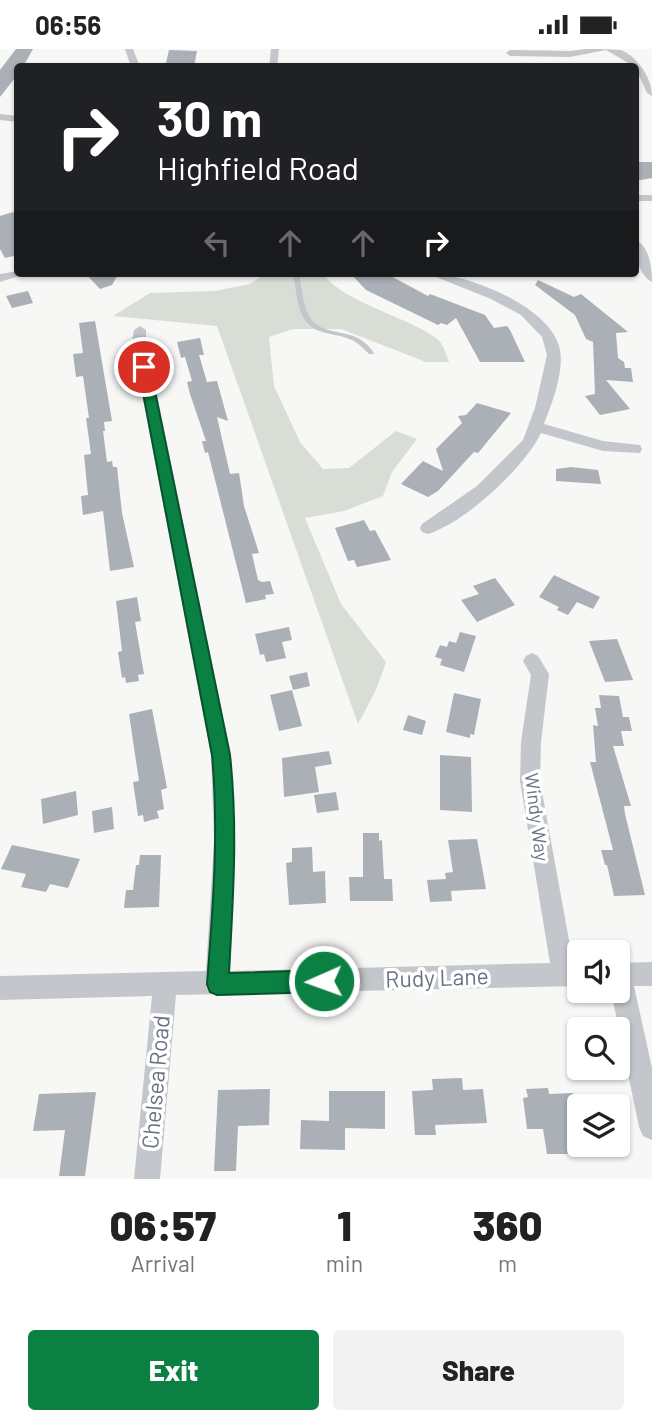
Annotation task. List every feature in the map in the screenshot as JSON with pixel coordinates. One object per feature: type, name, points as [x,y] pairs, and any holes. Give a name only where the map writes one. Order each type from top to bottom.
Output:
[{"type":"street","points":[[509,51],[581,53],[603,49]]},
{"type":"street","points":[[610,49],[626,55],[635,63]]},
{"type":"street","points":[[639,70],[652,93]]},
{"type":"street","points":[[639,250],[652,278]]},
{"type":"street","points":[[428,528],[457,511],[518,457],[537,427],[555,358],[548,337],[539,325],[518,308],[444,277]]},
{"type":"street","points":[[140,330],[139,341],[221,755],[226,807],[226,853],[217,984]]},
{"type":"street","points":[[537,427],[603,446],[635,449]]},
{"type":"street","name":"Windy Way","points":[[532,661],[540,674],[540,686],[531,742],[530,781],[567,955]]},
{"type":"street","name":"Rudy Lane","points":[[0,988],[567,974]]},
{"type":"street","points":[[630,975],[652,974]]},
{"type":"street","name":"Chelsea Road","points":[[147,1179],[165,986]]},
{"type":"street","points":[[625,1003],[652,1126]]},
{"type":"lane","points":[[297,277],[304,309],[312,324],[359,340],[371,353]]},
{"type":"shaded area","points":[[260,277],[326,277],[343,292],[436,338],[449,362],[426,362],[341,329],[293,329],[269,337],[274,386],[300,442],[323,469],[349,468],[396,431],[417,439],[392,472],[383,496],[344,511],[305,518],[341,604],[386,662],[376,690],[358,724],[217,326],[113,316],[150,293],[215,291],[250,284]]},
{"type":"building","points":[[16,49],[33,49],[25,63],[14,63],[14,79],[0,97],[0,70]]},
{"type":"building","points":[[169,50],[197,51],[195,63],[166,63]]},
{"type":"building","points":[[639,162],[652,162],[652,178],[639,180]]},
{"type":"building","points":[[14,213],[14,256],[5,258],[0,249],[0,216]]},
{"type":"building","points":[[89,277],[117,277],[112,285],[100,289]]},
{"type":"building","points":[[354,277],[392,277],[428,296],[430,294],[485,315],[494,328],[507,326],[525,362],[480,362],[456,318],[447,325],[438,325],[366,290]]},
{"type":"building","points":[[538,280],[574,297],[581,294],[628,332],[616,333],[618,358],[624,362],[625,368],[631,368],[633,382],[606,380],[630,409],[600,415],[585,396],[595,394],[593,342],[586,339],[575,315],[535,285]]},
{"type":"building","points":[[28,291],[33,303],[12,308],[6,296]]},
{"type":"building","points":[[95,321],[112,421],[104,422],[107,462],[112,461],[113,467],[117,467],[122,513],[134,567],[110,571],[103,511],[83,515],[81,496],[88,495],[84,455],[91,454],[86,418],[89,418],[83,376],[76,377],[73,354],[83,353],[79,323]]},
{"type":"building","points":[[200,338],[204,355],[199,355],[207,382],[217,381],[228,421],[217,417],[230,474],[239,473],[244,506],[259,553],[252,554],[258,580],[270,581],[274,594],[265,595],[266,599],[246,603],[208,452],[205,453],[202,441],[206,441],[190,394],[187,382],[192,381],[177,342]]},
{"type":"building","points":[[477,403],[511,413],[478,453],[474,452],[438,491],[428,497],[401,484],[423,461],[443,471],[436,449],[462,423],[458,416],[466,415]]},
{"type":"building","points":[[571,467],[598,470],[601,484],[556,481],[556,469]]},
{"type":"building","points":[[364,520],[370,531],[375,530],[391,560],[357,567],[354,560],[348,561],[335,528]]},
{"type":"building","points":[[554,575],[600,597],[593,609],[577,602],[568,615],[539,597]]},
{"type":"building","points":[[495,578],[515,605],[477,622],[461,600],[479,594],[473,586]]},
{"type":"building","points":[[137,597],[141,621],[135,622],[144,674],[138,675],[139,681],[126,683],[125,677],[122,678],[118,652],[122,651],[116,601]]},
{"type":"building","points":[[289,627],[292,640],[282,642],[286,658],[266,662],[264,654],[260,655],[255,634]]},
{"type":"building","points":[[460,632],[476,636],[464,672],[440,665],[442,659],[435,657],[440,645],[447,647],[449,641],[456,643]]},
{"type":"building","points":[[617,639],[633,680],[605,682],[589,641]]},
{"type":"building","points":[[307,672],[310,686],[293,690],[289,676]]},
{"type":"building","points":[[292,690],[302,726],[279,731],[270,695]]},
{"type":"building","points":[[454,693],[481,699],[474,735],[470,734],[470,738],[446,732]]},
{"type":"building","points":[[599,695],[619,696],[623,717],[629,717],[632,731],[621,731],[624,746],[613,746],[631,806],[624,806],[625,814],[645,895],[614,896],[601,850],[613,850],[590,762],[596,762],[593,725],[598,726],[595,708],[601,708]]},
{"type":"building","points":[[152,709],[167,788],[161,790],[164,809],[157,811],[159,818],[144,822],[143,815],[138,816],[133,782],[139,781],[129,714]]},
{"type":"building","points":[[408,715],[426,721],[422,735],[403,730]]},
{"type":"building","points":[[329,751],[332,764],[315,767],[319,792],[284,797],[282,758]]},
{"type":"building","points":[[440,755],[471,757],[472,812],[440,810]]},
{"type":"building","points":[[76,791],[78,815],[43,824],[41,799]]},
{"type":"building","points":[[336,792],[339,810],[317,813],[314,795]]},
{"type":"building","points":[[112,807],[114,829],[94,833],[92,811]]},
{"type":"building","points":[[363,833],[379,833],[379,841],[382,840],[384,879],[392,879],[393,901],[350,901],[349,877],[363,877]]},
{"type":"building","points":[[477,839],[486,889],[451,891],[452,901],[430,902],[427,880],[446,879],[445,873],[453,872],[448,840]]},
{"type":"building","points":[[12,845],[80,859],[68,888],[50,884],[46,892],[21,887],[26,874],[1,869]]},
{"type":"building","points":[[312,847],[313,872],[325,871],[326,903],[289,905],[286,863],[292,862],[292,848]]},
{"type":"building","points":[[140,855],[161,855],[159,907],[124,908],[126,890],[133,890]]},
{"type":"building","points":[[462,1078],[463,1090],[483,1089],[487,1123],[435,1125],[436,1135],[415,1135],[412,1091],[433,1090],[432,1079]]},
{"type":"building","points":[[548,1088],[549,1094],[573,1093],[567,1094],[567,1154],[547,1154],[543,1129],[527,1129],[523,1098],[528,1097],[526,1089]]},
{"type":"building","points":[[270,1089],[269,1125],[238,1126],[236,1171],[214,1171],[218,1090]]},
{"type":"building","points":[[329,1091],[385,1091],[385,1129],[345,1128],[345,1150],[300,1149],[301,1120],[329,1121]]},
{"type":"building","points":[[96,1092],[85,1176],[59,1176],[65,1130],[33,1131],[39,1094]]},
{"type":"route","points":[[144,367],[221,755],[226,807],[226,864],[217,984],[324,981]]}]
